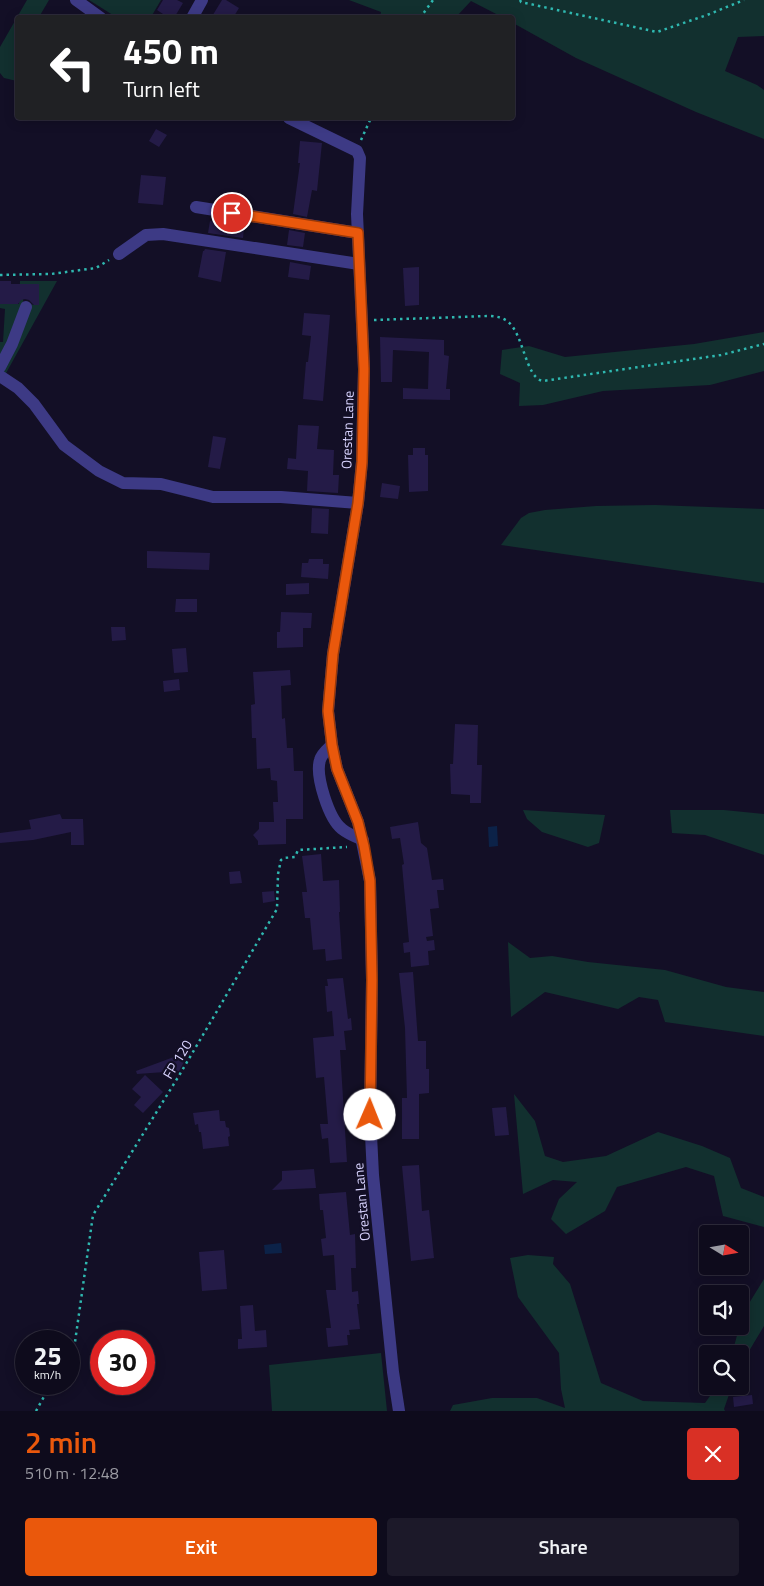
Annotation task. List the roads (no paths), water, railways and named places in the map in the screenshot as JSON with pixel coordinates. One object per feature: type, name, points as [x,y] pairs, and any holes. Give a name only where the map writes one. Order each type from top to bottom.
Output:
[{"type":"street","points":[[76,0],[97,15]]},
{"type":"street","points":[[194,15],[202,0]]},
{"type":"street","name":"Orestan Lane","points":[[293,120],[357,151],[360,158],[357,198],[364,369],[364,416],[358,503],[330,682],[328,711],[337,769],[358,822],[363,843],[371,897],[370,1115],[373,1175],[393,1372],[399,1411]]},
{"type":"street","points":[[196,207],[358,233]]},
{"type":"street","points":[[118,254],[146,236],[163,234],[359,264]]},
{"type":"street","points":[[0,367],[12,344],[26,306]]},
{"type":"street","points":[[0,376],[18,388],[34,404],[64,444],[94,467],[123,483],[161,484],[213,497],[272,497],[358,503]]},
{"type":"street","points":[[332,745],[324,753],[319,768],[326,801],[331,813],[342,829],[363,843]]},
{"type":"water","points":[[497,826],[498,846],[489,847],[488,827]]},
{"type":"water","points":[[281,1243],[282,1253],[265,1254],[264,1245]]}]
